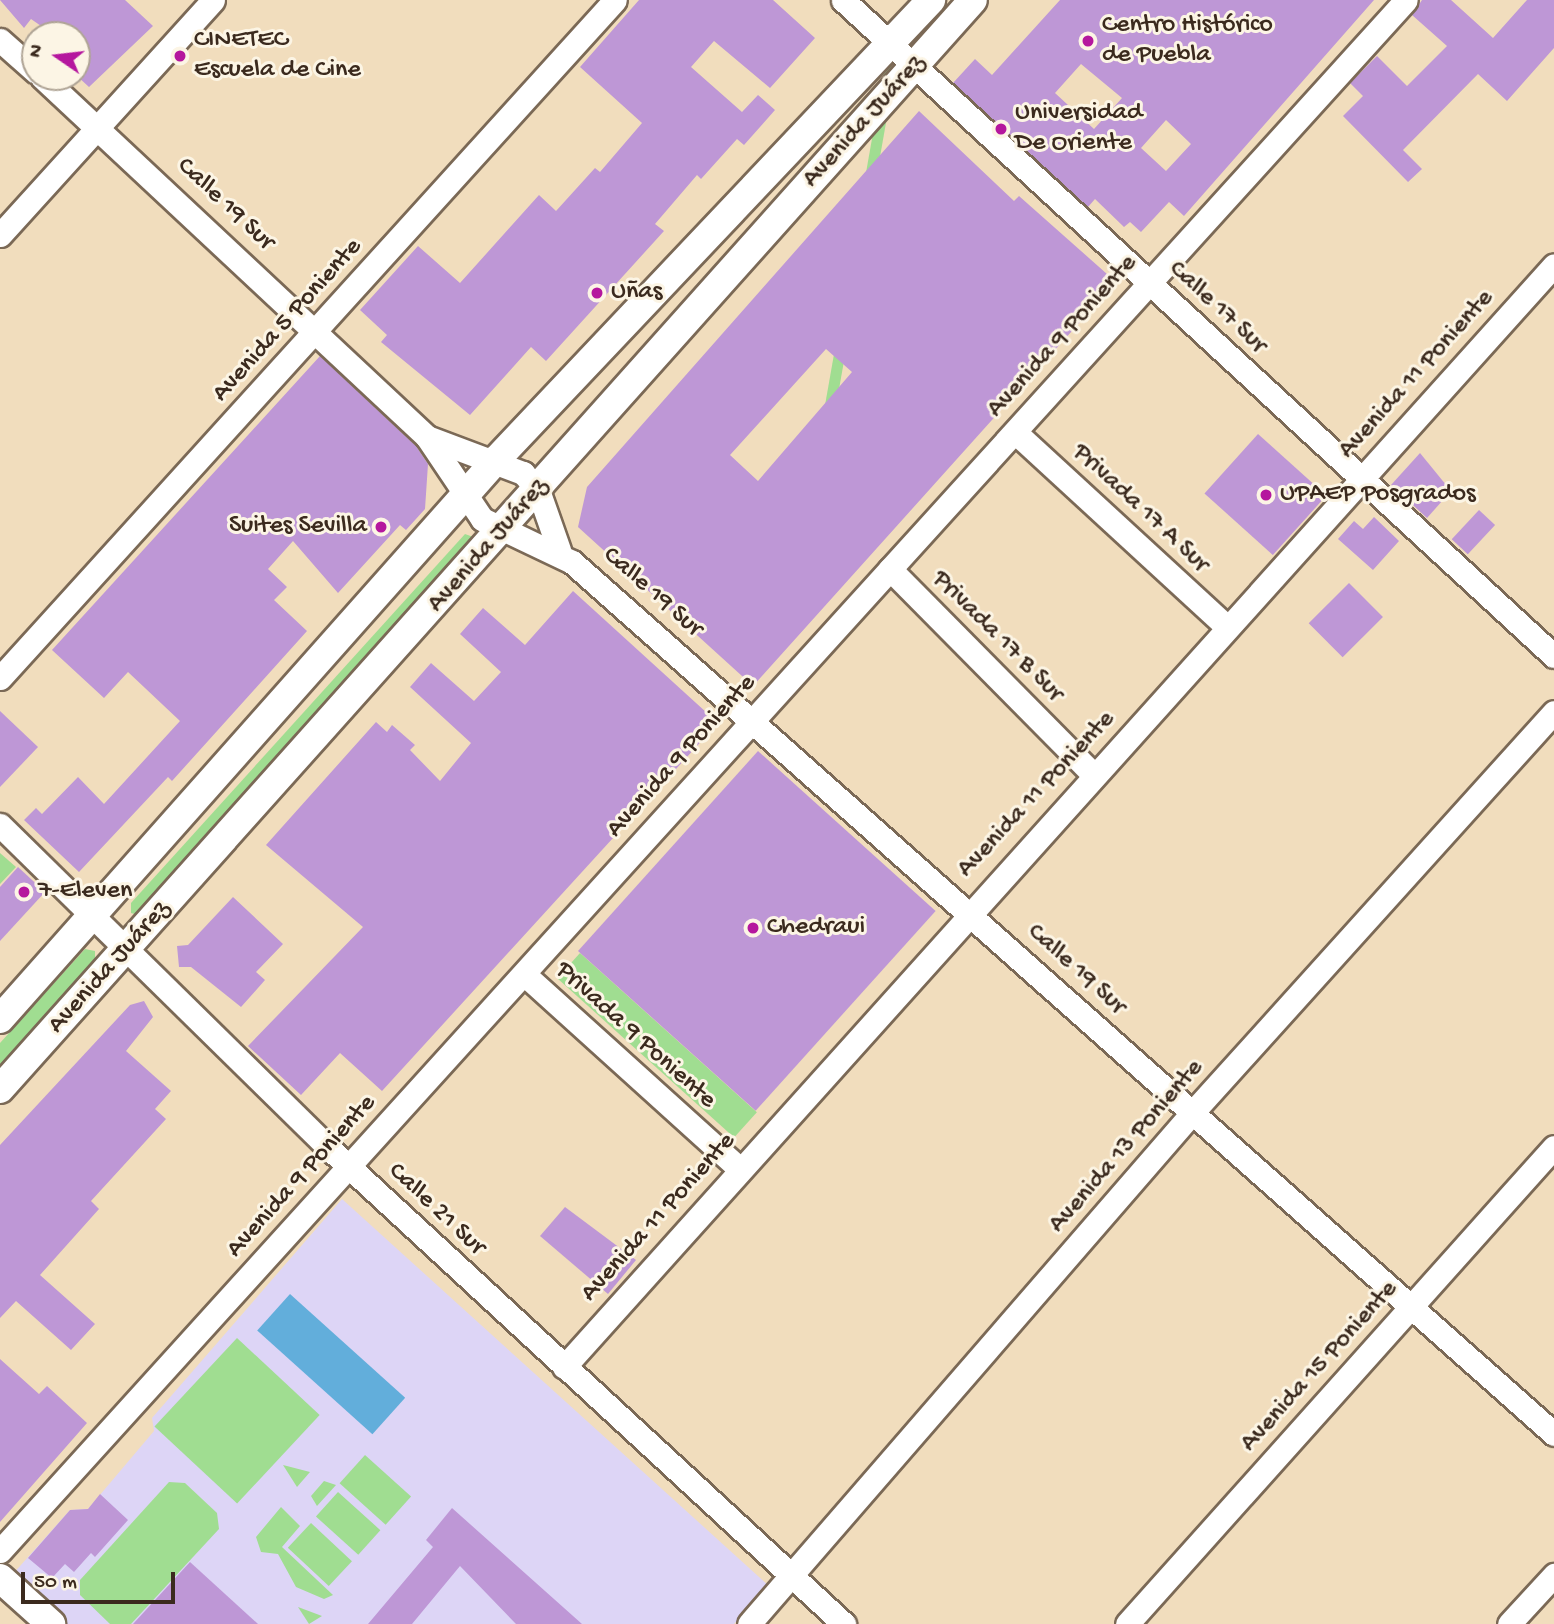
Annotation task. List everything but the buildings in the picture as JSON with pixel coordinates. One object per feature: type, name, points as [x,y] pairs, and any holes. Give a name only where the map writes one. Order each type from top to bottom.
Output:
[{"type":"main road","name":"Avenida Juárez","points":[[0,1019],[497,459],[931,0]]},
{"type":"main road","name":"Avenida Juárez","points":[[0,1089],[504,532],[538,490],[973,0]]},
{"type":"main road","points":[[0,1578],[51,1624]]},
{"type":"street","points":[[0,235],[214,0]]},
{"type":"street","name":"Avenida 5 Poniente","points":[[0,678],[319,331],[615,0]]},
{"type":"street","name":"Calle 17 Sur","points":[[843,0],[1554,656]]},
{"type":"street","name":"Avenida 9 Poniente","points":[[0,1551],[1406,0]]},
{"type":"street","points":[[0,40],[21,59]]},
{"type":"street","name":"Calle 19 Sur","points":[[58,91],[319,331],[427,437],[463,500],[504,532],[559,550],[755,718],[1192,1113],[1554,1434]]},
{"type":"street","name":"Avenida 11 Poniente","points":[[564,1367],[968,910],[1094,775],[1554,265]]},
{"type":"street","name":"Privada 17 A Sur","points":[[1015,432],[1227,627]]},
{"type":"street","name":"Calle 19 Sur","points":[[427,437],[497,459],[538,490],[559,550]]},
{"type":"street","name":"Privada 17 B Sur","points":[[890,569],[1094,775]]},
{"type":"street","name":"Avenida 13 Poniente","points":[[749,1624],[1192,1113],[1554,712]]},
{"type":"street","name":"Calle 21 Sur","points":[[0,825],[124,952],[349,1167],[844,1624]]},
{"type":"street","name":"Privada 9 Poniente","points":[[524,974],[740,1169]]},
{"type":"street","name":"Avenida 15 Poniente","points":[[1127,1624],[1554,1147]]},
{"type":"street","points":[[1509,1624],[1554,1575]]},
{"type":"shaded area","points":[[342,1199],[769,1586],[734,1624],[66,1624],[12,1575],[70,1510],[88,1509],[154,1431],[152,1418]]},
{"type":"green space","points":[[885,65],[896,67],[809,557],[799,555]]},
{"type":"green space","points":[[465,534],[476,538],[138,915],[131,913],[131,903]]},
{"type":"green space","points":[[0,853],[16,867],[0,884]]},
{"type":"green space","points":[[85,949],[95,951],[95,961],[0,1065],[0,1043]]},
{"type":"green space","points":[[580,953],[757,1112],[734,1138],[557,978]]},
{"type":"green space","points":[[237,1338],[320,1415],[237,1504],[154,1426]]},
{"type":"green space","points":[[365,1455],[411,1496],[386,1525],[340,1483]]},
{"type":"green space","points":[[283,1465],[310,1472],[297,1487]]},
{"type":"green space","points":[[324,1481],[336,1485],[317,1506],[311,1496]]},
{"type":"green space","points":[[169,1482],[185,1483],[217,1513],[219,1529],[131,1624],[110,1624],[80,1595],[80,1580]]},
{"type":"green space","points":[[338,1492],[380,1530],[358,1555],[316,1517]]},
{"type":"green space","points":[[281,1507],[300,1526],[282,1547],[333,1595],[324,1599],[296,1587],[278,1554],[261,1552],[256,1537]]},
{"type":"green space","points":[[311,1523],[352,1561],[329,1586],[288,1548]]},
{"type":"green space","points":[[298,1607],[322,1616],[309,1624]]},
{"type":"water","points":[[290,1294],[405,1398],[372,1434],[257,1330]]},
{"type":"place","name":"Centro Histórico de Puebla","points":[[1088,41]]},
{"type":"place","name":"CINETEC Escuela de Cine","points":[[180,56]]},
{"type":"place","name":"Universidad De Oriente","points":[[1001,129]]},
{"type":"place","name":"Uñas","points":[[597,293]]},
{"type":"place","name":"UPAEP Posgrados","points":[[1266,495]]},
{"type":"place","name":"Suites Sevilla","points":[[381,527]]},
{"type":"place","name":"7-Eleven","points":[[24,892]]},
{"type":"place","name":"Chedraui","points":[[753,928]]}]
